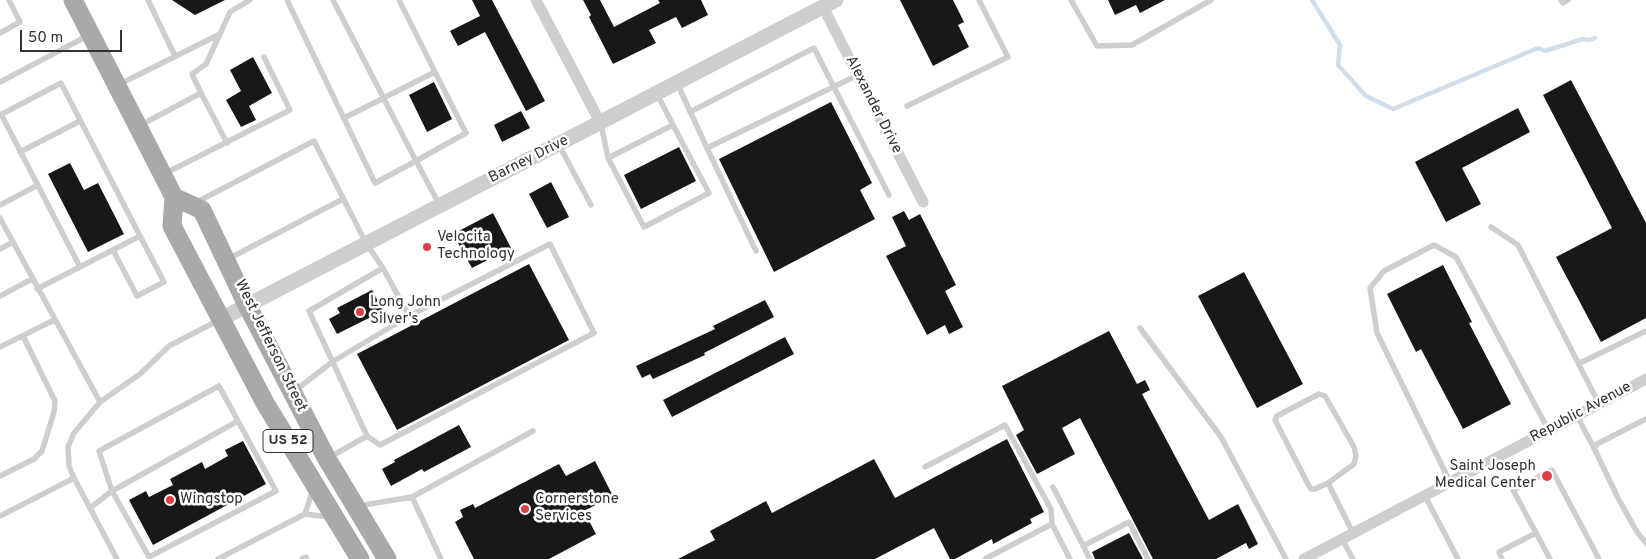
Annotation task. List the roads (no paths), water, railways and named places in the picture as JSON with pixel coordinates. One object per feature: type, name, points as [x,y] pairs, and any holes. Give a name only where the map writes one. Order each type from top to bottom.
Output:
[{"type":"main road","name":"West Jefferson Street","points":[[73,0],[162,175],[182,201],[202,210],[247,305],[292,393],[327,459],[387,559]]},
{"type":"main road","name":"West Jefferson Street","points":[[182,201],[172,226],[265,403],[360,559]]},
{"type":"street","points":[[536,0],[600,122]]},
{"type":"street","name":"Barney Drive","points":[[221,319],[829,3]]},
{"type":"street","name":"Alexander Drive","points":[[829,3],[858,75],[923,202]]},
{"type":"street","name":"Republic Avenue","points":[[1304,559],[1599,404],[1645,382]]},
{"type":"lane","points":[[0,33],[20,22],[9,0]]},
{"type":"lane","points":[[148,0],[175,56]]},
{"type":"lane","points":[[227,142],[192,74],[206,64],[230,12],[250,0]]},
{"type":"lane","points":[[287,0],[375,183],[466,133],[399,0]]},
{"type":"lane","points":[[334,0],[440,206]]},
{"type":"lane","points":[[907,106],[1008,57],[978,0]]},
{"type":"lane","points":[[1071,0],[1096,46],[1132,45],[1211,0]]},
{"type":"lane","points":[[1561,0],[1563,3],[1568,0]]},
{"type":"lane","points":[[0,82],[90,34]]},
{"type":"lane","points":[[116,86],[220,34]]},
{"type":"lane","points":[[690,112],[814,48],[889,195]]},
{"type":"lane","points":[[162,175],[290,110],[264,57]]},
{"type":"lane","points":[[344,118],[435,72]]},
{"type":"lane","points":[[707,148],[858,75]]},
{"type":"lane","points":[[80,267],[0,114],[61,83],[164,282],[137,296],[113,250]]},
{"type":"lane","points":[[677,83],[756,251]]},
{"type":"lane","points":[[137,127],[201,93]]},
{"type":"lane","points":[[600,122],[608,158],[644,227],[709,193],[657,94]]},
{"type":"lane","points":[[20,152],[80,120]]},
{"type":"lane","points":[[608,158],[673,124]]},
{"type":"lane","points":[[182,201],[314,141],[366,244],[384,268],[409,316]]},
{"type":"lane","points":[[559,145],[591,205]]},
{"type":"lane","points":[[0,204],[38,185]]},
{"type":"lane","points":[[226,260],[343,199]]},
{"type":"lane","points":[[0,218],[100,402]]},
{"type":"lane","points":[[1491,227],[1518,245],[1580,363],[1599,404]]},
{"type":"lane","points":[[37,289],[140,236]]},
{"type":"lane","points":[[0,249],[13,242]]},
{"type":"lane","points":[[292,393],[332,362],[409,316],[550,244],[594,334],[380,445],[367,436],[332,362],[308,311],[384,268]]},
{"type":"lane","points":[[1450,482],[1377,333],[1370,288],[1384,271],[1434,245],[1456,257],[1549,430]]},
{"type":"lane","points":[[0,296],[32,279]]},
{"type":"lane","points":[[117,559],[69,466],[68,448],[74,433],[100,402],[140,374],[170,346],[221,319]]},
{"type":"lane","points":[[0,347],[54,320]]},
{"type":"lane","points":[[1140,328],[1220,437],[1286,559]]},
{"type":"lane","points":[[1580,363],[1646,331]]},
{"type":"lane","points":[[0,476],[34,459],[42,451],[54,412],[55,401],[23,336]]},
{"type":"lane","points":[[219,386],[238,421],[276,491],[149,557],[112,491],[99,451],[219,386]]},
{"type":"lane","points":[[1319,394],[1326,396],[1354,447],[1356,456],[1354,464],[1328,483],[1311,489],[1275,420],[1277,416],[1319,394]]},
{"type":"lane","points":[[1577,416],[1632,524],[1646,543]]},
{"type":"lane","points":[[1594,448],[1597,444],[1646,418]]},
{"type":"lane","points":[[90,508],[112,491],[238,421]]},
{"type":"lane","points":[[924,467],[1005,425],[1051,509],[1052,524],[1070,559]]},
{"type":"lane","points":[[355,507],[412,497],[533,431]]},
{"type":"lane","points":[[327,459],[367,436]]},
{"type":"lane","points":[[1550,559],[1513,490],[1552,470],[1599,559]]},
{"type":"lane","points":[[0,516],[74,478]]},
{"type":"lane","points":[[1328,483],[1353,533]]},
{"type":"lane","points":[[305,514],[314,484]]},
{"type":"lane","points":[[1053,487],[1090,559]]},
{"type":"lane","points":[[1425,496],[1458,559]]},
{"type":"lane","points":[[412,497],[441,559]]},
{"type":"lane","points":[[218,559],[305,514],[335,518]]},
{"type":"lane","points":[[1083,546],[1129,522],[1148,559]]},
{"type":"lane","points":[[985,559],[1052,524]]},
{"type":"lane","points":[[1502,559],[1499,552],[1536,533]]},
{"type":"lane","points":[[1342,539],[1353,559]]},
{"type":"lane","points":[[302,559],[306,557],[307,559]]},
{"type":"waterway","points":[[1312,0],[1340,45],[1338,65],[1366,96],[1393,109],[1538,48],[1545,51],[1583,39],[1590,40],[1595,38]]},
{"type":"place","name":"Velocita Technology","points":[[427,247]]},
{"type":"place","name":"Long John Silver's","points":[[360,312]]},
{"type":"place","name":"Saint Joseph Medical Center","points":[[1547,476]]},
{"type":"place","name":"Wingstop","points":[[170,500]]},
{"type":"place","name":"Cornerstone Services","points":[[525,509]]}]
